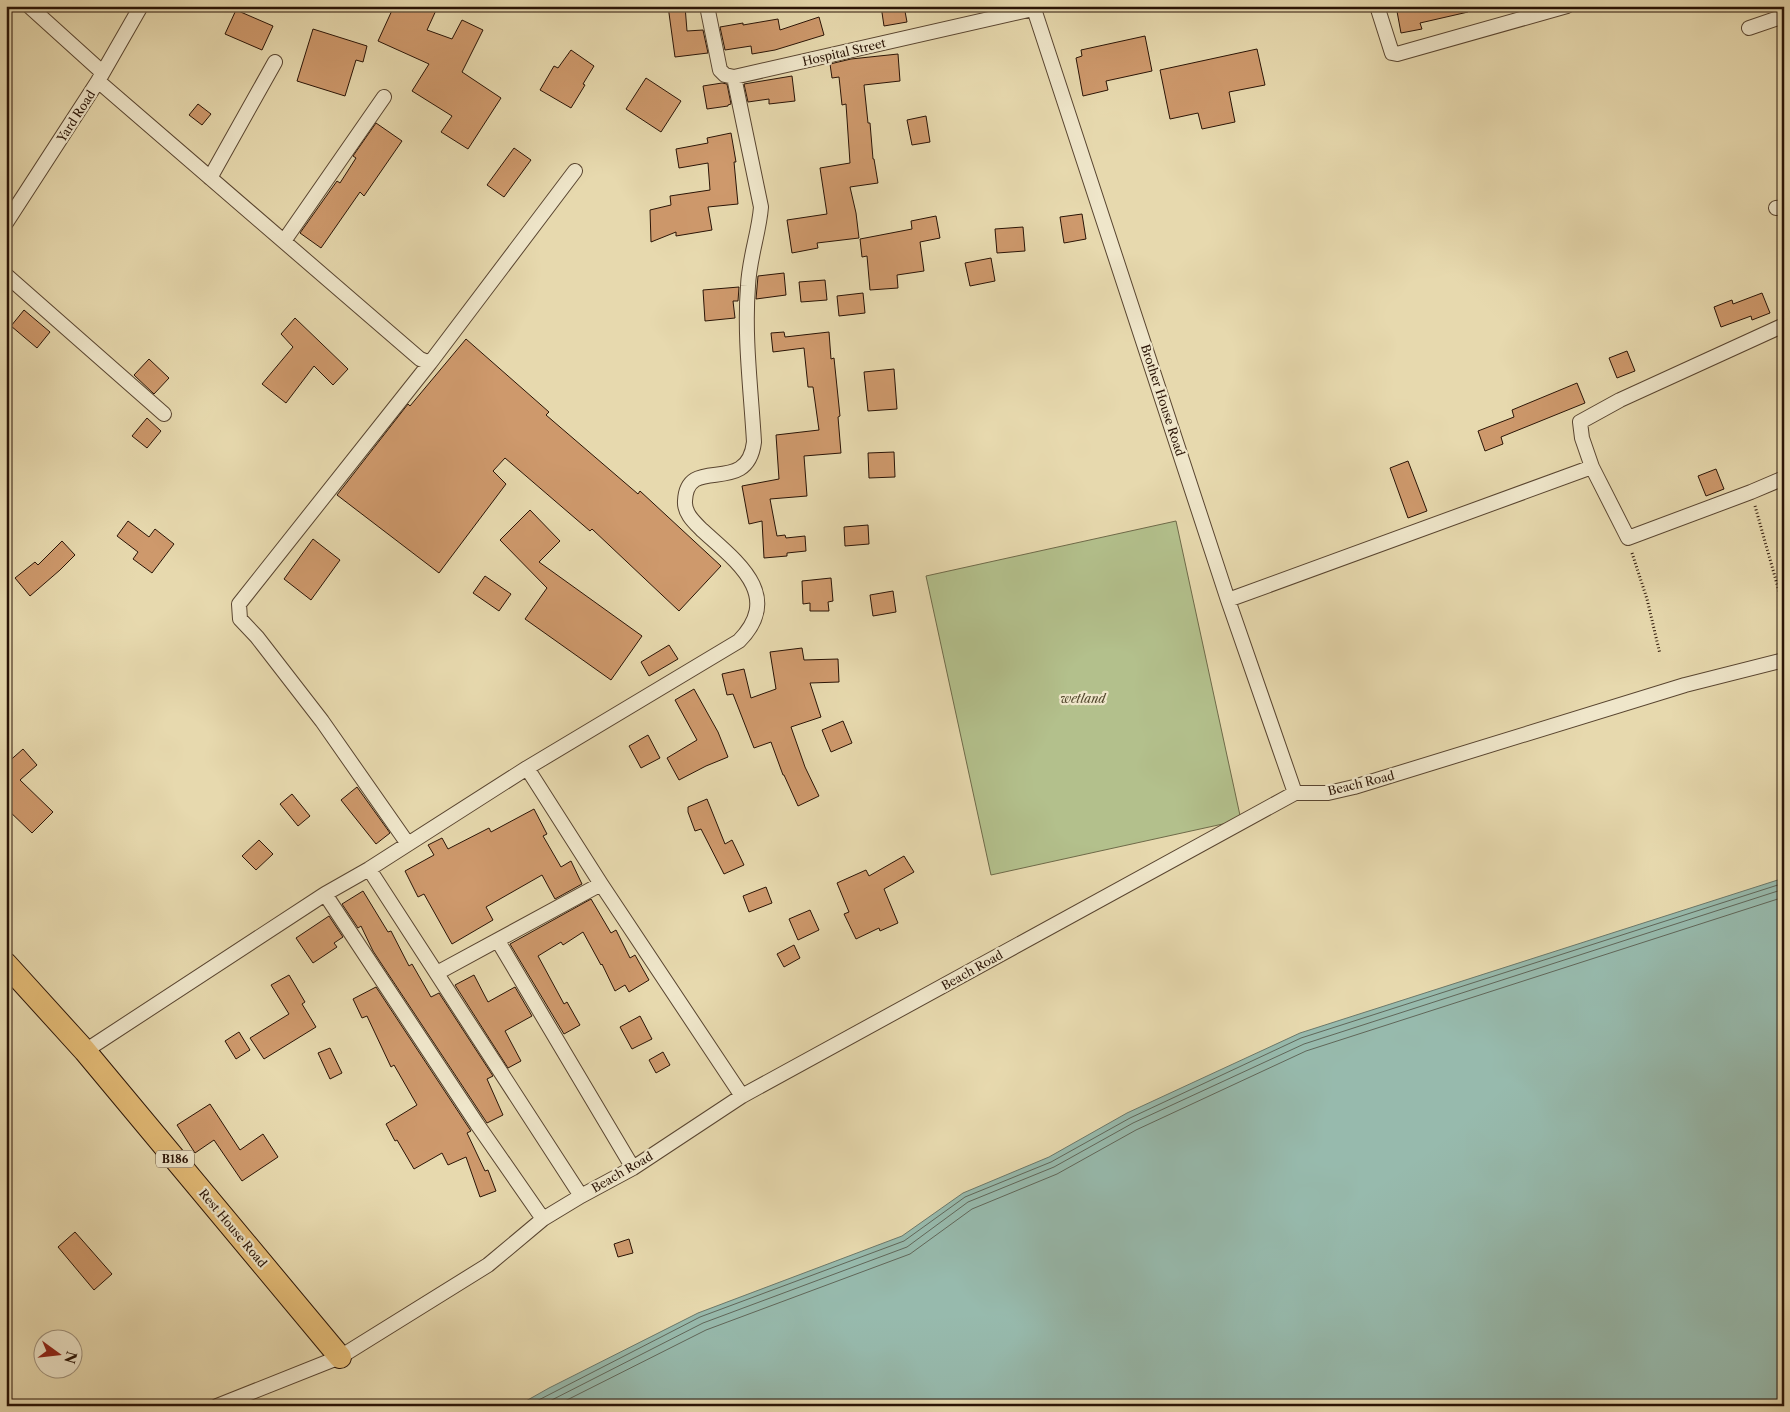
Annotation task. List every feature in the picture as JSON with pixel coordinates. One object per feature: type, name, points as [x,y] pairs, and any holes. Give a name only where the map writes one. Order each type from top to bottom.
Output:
[{"type":"main road","name":"Rest House Road","points":[[6,964],[85,1050],[340,1357]]},
{"type":"street","points":[[29,6],[100,77],[210,178],[420,359],[430,363]]},
{"type":"street","name":"Yard Road","points":[[6,223],[100,77],[141,6]]},
{"type":"street","points":[[85,1050],[325,894],[369,869],[527,768],[738,641],[749,631],[756,613],[757,596],[752,579],[695,522],[688,514],[684,503],[687,490],[695,480],[702,476],[733,472],[741,469],[748,463],[753,453],[754,442],[748,356],[748,288],[761,207],[734,78],[724,76],[720,70],[707,6]]},
{"type":"street","points":[[1377,6],[1392,53],[1397,54],[1567,6]]},
{"type":"street","name":"Hospital Street","points":[[734,78],[1033,7]]},
{"type":"street","name":"Brother House Road","points":[[1033,7],[1228,600],[1294,793]]},
{"type":"street","points":[[1749,28],[1784,16]]},
{"type":"street","points":[[210,178],[275,62]]},
{"type":"street","points":[[284,241],[384,97]]},
{"type":"street","points":[[408,844],[322,721],[257,637],[240,619],[239,604],[430,363],[575,171]]},
{"type":"street","points":[[6,275],[164,414]]},
{"type":"street","points":[[1784,325],[1636,392],[1580,422],[1582,438],[1592,467],[1628,538],[1784,478]]},
{"type":"street","points":[[1228,600],[1592,467]]},
{"type":"street","name":"Beach Road","points":[[217,1406],[340,1357],[488,1265],[543,1219],[633,1168],[742,1096],[1294,793],[1328,793],[1354,787],[1685,685],[1784,660]]},
{"type":"street","points":[[527,768],[601,884],[742,1096]]},
{"type":"street","points":[[369,869],[581,1196]]},
{"type":"street","points":[[437,974],[601,884]]},
{"type":"street","points":[[325,894],[472,1116],[543,1219]]},
{"type":"street","points":[[498,941],[633,1168]]},
{"type":"path","points":[[1751,492],[1784,609]]},
{"type":"path","points":[[1628,538],[1647,599],[1660,654]]},
{"type":"green space","name":"wetland","points":[[1176,521],[1241,820],[991,875],[926,576]]},
{"type":"water","points":[[1784,878],[1784,1406],[517,1406],[698,1313],[902,1236],[963,1193],[1049,1157],[1127,1113],[1300,1033]]},
{"type":"building","points":[[394,6],[438,6],[427,30],[452,39],[462,20],[483,30],[462,72],[501,98],[468,149],[441,132],[452,116],[412,91],[429,64],[378,41]]},
{"type":"building","points":[[668,6],[685,6],[687,31],[703,30],[708,53],[675,57]]},
{"type":"building","points":[[881,6],[904,6],[907,22],[884,26]]},
{"type":"building","points":[[1396,6],[1467,6],[1468,12],[1420,23],[1422,29],[1401,33]]},
{"type":"building","points":[[236,10],[273,26],[262,50],[225,34]]},
{"type":"building","points":[[819,17],[824,35],[775,50],[752,54],[751,46],[725,50],[720,27],[778,19],[780,30]]},
{"type":"building","points":[[313,29],[367,46],[363,62],[356,60],[345,96],[297,81]]},
{"type":"building","points":[[1145,36],[1152,71],[1106,81],[1108,90],[1083,96],[1076,58],[1082,56],[1081,50]]},
{"type":"building","points":[[1257,49],[1265,85],[1229,92],[1235,122],[1202,129],[1198,113],[1170,119],[1160,70]]},
{"type":"building","points":[[571,50],[594,66],[571,108],[540,90],[554,66],[558,68]]},
{"type":"building","points":[[898,54],[900,81],[864,85],[873,159],[878,183],[850,187],[859,238],[817,243],[818,248],[792,253],[787,220],[827,214],[820,168],[850,163],[846,104],[842,105],[839,77],[832,78],[830,64],[851,59]]},
{"type":"building","points":[[792,76],[795,101],[769,104],[769,99],[748,102],[744,84]]},
{"type":"building","points":[[646,78],[681,101],[661,132],[626,109]]},
{"type":"building","points":[[727,84],[731,104],[707,109],[703,86]]},
{"type":"building","points":[[198,104],[211,114],[202,125],[189,115]]},
{"type":"building","points":[[926,116],[930,142],[912,145],[907,120]]},
{"type":"building","points":[[376,123],[402,141],[364,196],[360,192],[321,248],[300,233],[337,181],[340,183],[356,158],[353,156]]},
{"type":"building","points":[[731,133],[736,162],[734,162],[738,204],[708,207],[712,230],[676,236],[676,232],[651,242],[650,210],[671,205],[670,196],[710,190],[708,163],[679,168],[676,149],[708,143],[707,138]]},
{"type":"building","points":[[514,148],[531,160],[504,197],[487,185]]},
{"type":"building","points":[[1082,214],[1086,239],[1064,243],[1060,217]]},
{"type":"building","points":[[936,216],[940,238],[920,242],[924,271],[897,275],[898,288],[870,290],[867,256],[862,257],[860,239],[912,229],[911,221]]},
{"type":"building","points":[[1023,227],[1025,251],[997,253],[995,229]]},
{"type":"building","points":[[991,258],[995,281],[970,286],[965,263]]},
{"type":"building","points":[[784,273],[786,295],[756,299],[758,276]]},
{"type":"building","points":[[825,280],[827,300],[801,302],[799,282]]},
{"type":"building","points":[[739,287],[738,301],[733,301],[735,318],[705,321],[703,290]]},
{"type":"building","points":[[863,293],[865,313],[839,316],[837,296]]},
{"type":"building","points":[[1762,293],[1770,313],[1752,320],[1751,316],[1721,327],[1714,307],[1732,300],[1733,304]]},
{"type":"building","points":[[24,310],[50,332],[37,348],[11,326]]},
{"type":"building","points":[[295,318],[348,369],[333,385],[314,366],[286,403],[262,384],[293,347],[281,334]]},
{"type":"building","points":[[784,332],[785,337],[829,332],[831,359],[834,358],[840,416],[838,417],[841,453],[804,456],[807,496],[770,499],[777,536],[785,535],[786,538],[805,536],[806,551],[787,553],[787,556],[764,558],[762,521],[749,524],[742,486],[779,479],[776,435],[819,430],[813,387],[808,387],[804,348],[773,352],[771,333]]},
{"type":"building","points":[[466,339],[549,412],[546,415],[638,494],[640,491],[721,566],[679,611],[592,529],[590,531],[505,458],[493,471],[506,484],[439,573],[337,495],[408,404],[410,406]]},
{"type":"building","points":[[1627,351],[1635,371],[1617,378],[1609,358]]},
{"type":"building","points":[[149,359],[169,378],[154,394],[134,375]]},
{"type":"building","points":[[894,369],[897,409],[868,411],[864,372]]},
{"type":"building","points":[[1577,383],[1585,403],[1501,437],[1503,444],[1485,451],[1478,431],[1514,417],[1512,410]]},
{"type":"building","points":[[147,418],[161,431],[147,448],[132,436]]},
{"type":"building","points":[[894,452],[895,477],[869,478],[868,453]]},
{"type":"building","points":[[1408,461],[1427,511],[1408,518],[1390,468]]},
{"type":"building","points":[[1716,469],[1724,489],[1706,496],[1698,476]]},
{"type":"building","points":[[530,510],[560,541],[539,562],[642,636],[611,680],[525,619],[547,588],[500,540]]},
{"type":"building","points":[[128,521],[149,537],[155,529],[174,544],[152,573],[133,559],[138,552],[117,536]]},
{"type":"building","points":[[868,525],[869,544],[845,546],[844,527]]},
{"type":"building","points":[[313,539],[340,560],[311,600],[284,579]]},
{"type":"building","points":[[62,541],[75,555],[30,596],[15,578],[35,562],[38,565]]},
{"type":"building","points":[[485,576],[511,594],[499,611],[473,593]]},
{"type":"building","points":[[831,578],[833,601],[828,602],[829,611],[810,611],[810,603],[803,604],[802,581]]},
{"type":"building","points":[[893,591],[896,612],[873,616],[870,595]]},
{"type":"building","points":[[669,645],[678,659],[649,676],[641,662]]},
{"type":"building","points":[[802,648],[804,660],[838,659],[839,682],[810,683],[821,717],[791,727],[805,767],[819,796],[798,806],[783,775],[771,742],[754,748],[733,694],[727,695],[722,674],[744,669],[751,698],[776,689],[770,652]]},
{"type":"building","points":[[694,689],[718,732],[728,757],[679,780],[667,758],[697,740],[675,700]]},
{"type":"building","points":[[843,721],[852,743],[831,752],[822,730]]},
{"type":"building","points":[[648,735],[660,758],[641,768],[629,746]]},
{"type":"building","points":[[23,749],[37,765],[20,780],[53,812],[32,833],[6,808],[6,764]]},
{"type":"building","points":[[357,787],[390,833],[376,844],[341,800]]},
{"type":"building","points":[[292,794],[310,816],[298,826],[280,804]]},
{"type":"building","points":[[707,799],[725,844],[732,840],[744,865],[724,874],[701,829],[695,831],[688,812],[688,807]]},
{"type":"building","points":[[534,809],[547,834],[543,836],[561,867],[571,861],[582,884],[555,899],[542,875],[486,907],[493,920],[452,944],[424,894],[418,897],[405,871],[434,855],[428,845],[442,838],[448,849],[489,828],[491,832]]},
{"type":"building","points":[[259,840],[273,854],[256,870],[242,856]]},
{"type":"building","points":[[904,856],[914,872],[884,889],[898,923],[880,931],[879,928],[856,939],[844,914],[849,912],[837,883],[866,870],[869,876]]},
{"type":"building","points":[[766,887],[772,903],[749,912],[743,896]]},
{"type":"building","points":[[363,891],[388,932],[391,931],[409,966],[412,964],[431,997],[439,993],[493,1076],[487,1079],[503,1115],[487,1123],[373,951],[361,926],[358,928],[342,904]]},
{"type":"building","points":[[591,899],[611,933],[616,930],[630,958],[635,955],[649,980],[629,992],[625,985],[615,991],[583,932],[563,945],[561,942],[538,956],[564,1004],[567,1002],[580,1025],[564,1034],[510,944]]},
{"type":"building","points":[[810,910],[819,930],[798,940],[789,919]]},
{"type":"building","points":[[329,916],[343,937],[334,943],[337,947],[313,963],[296,938]]},
{"type":"building","points":[[794,945],[800,958],[784,967],[777,954]]},
{"type":"building","points":[[289,975],[305,1002],[302,1004],[316,1027],[264,1059],[250,1038],[289,1014],[271,985]]},
{"type":"building","points":[[474,975],[488,1002],[515,987],[532,1016],[505,1031],[521,1061],[508,1068],[455,985]]},
{"type":"building","points":[[376,987],[471,1131],[467,1133],[485,1171],[488,1170],[496,1191],[480,1197],[466,1157],[448,1165],[442,1153],[414,1169],[397,1140],[395,1141],[386,1124],[417,1105],[394,1065],[391,1067],[367,1016],[362,1018],[353,999]]},
{"type":"building","points":[[640,1016],[652,1039],[632,1049],[620,1027]]},
{"type":"building","points":[[239,1032],[250,1050],[236,1059],[225,1041]]},
{"type":"building","points":[[330,1048],[342,1073],[330,1079],[318,1053]]},
{"type":"building","points":[[663,1052],[670,1065],[656,1073],[649,1060]]},
{"type":"building","points":[[210,1104],[240,1150],[263,1134],[278,1157],[242,1181],[214,1140],[195,1153],[177,1125]]},
{"type":"building","points":[[75,1232],[112,1274],[94,1290],[58,1247]]},
{"type":"building","points":[[629,1239],[633,1253],[618,1257],[614,1244]]}]
